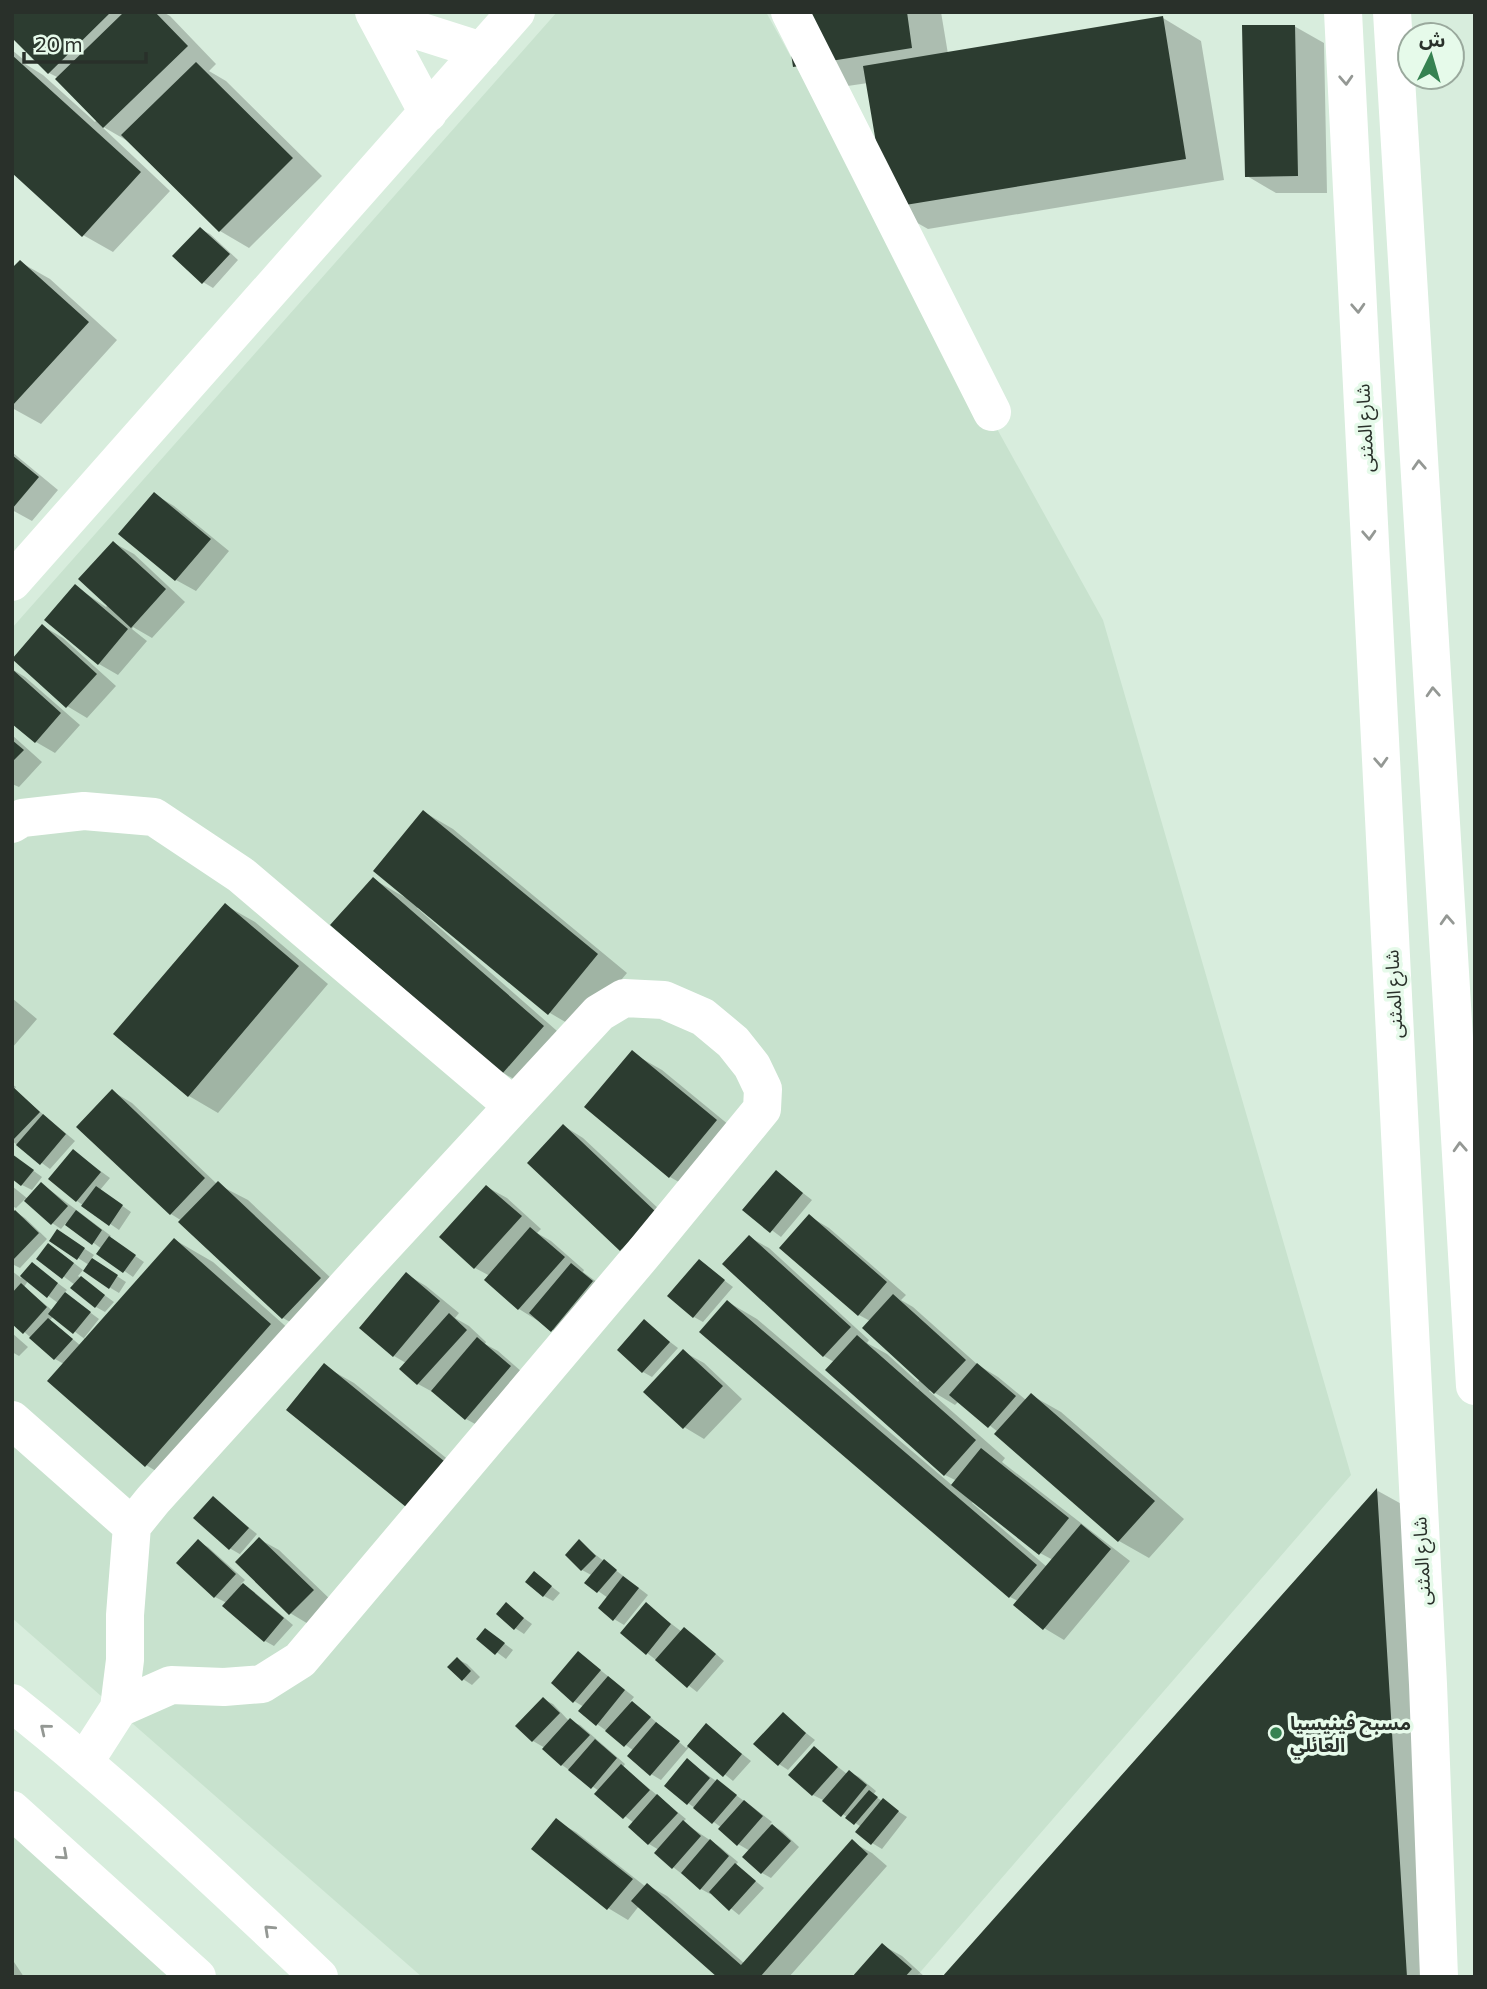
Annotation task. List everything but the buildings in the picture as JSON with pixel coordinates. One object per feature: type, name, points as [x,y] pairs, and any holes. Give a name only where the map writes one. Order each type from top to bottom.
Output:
[{"type":"street","points":[[12,582],[516,12]]},
{"type":"street","points":[[790,12],[992,412]]},
{"type":"street","name":"شارع المثنى","points":[[1343,12],[1428,1698],[1439,1977]]},
{"type":"street","points":[[1392,12],[1475,1386]]},
{"type":"street","points":[[376,15],[482,51]]},
{"type":"street","points":[[376,15],[428,113]]},
{"type":"street","points":[[12,824],[22,818],[84,811],[154,817],[241,875],[513,1106]]},
{"type":"street","points":[[85,1762],[119,1708],[125,1660],[125,1615],[132,1525],[355,1277],[599,1013],[624,998],[664,1000],[703,1017],[739,1050],[752,1066],[763,1089],[762,1109],[300,1660],[262,1684],[224,1687],[172,1685],[119,1708]]},
{"type":"street","points":[[12,1420],[132,1525]]},
{"type":"street","points":[[12,1703],[85,1762],[197,1862],[319,1977]]},
{"type":"street","points":[[12,1810],[197,1977]]},
{"type":"shaded area","points":[[557,12],[766,12],[1103,620],[1351,1475],[916,1977],[422,1977],[12,1618],[12,628]]},
{"type":"shaded area","points":[[12,1810],[197,1977],[12,1977]]},
{"type":"place","name":"مسبح فينيسيا العائلي","points":[[1276,1733]]}]
